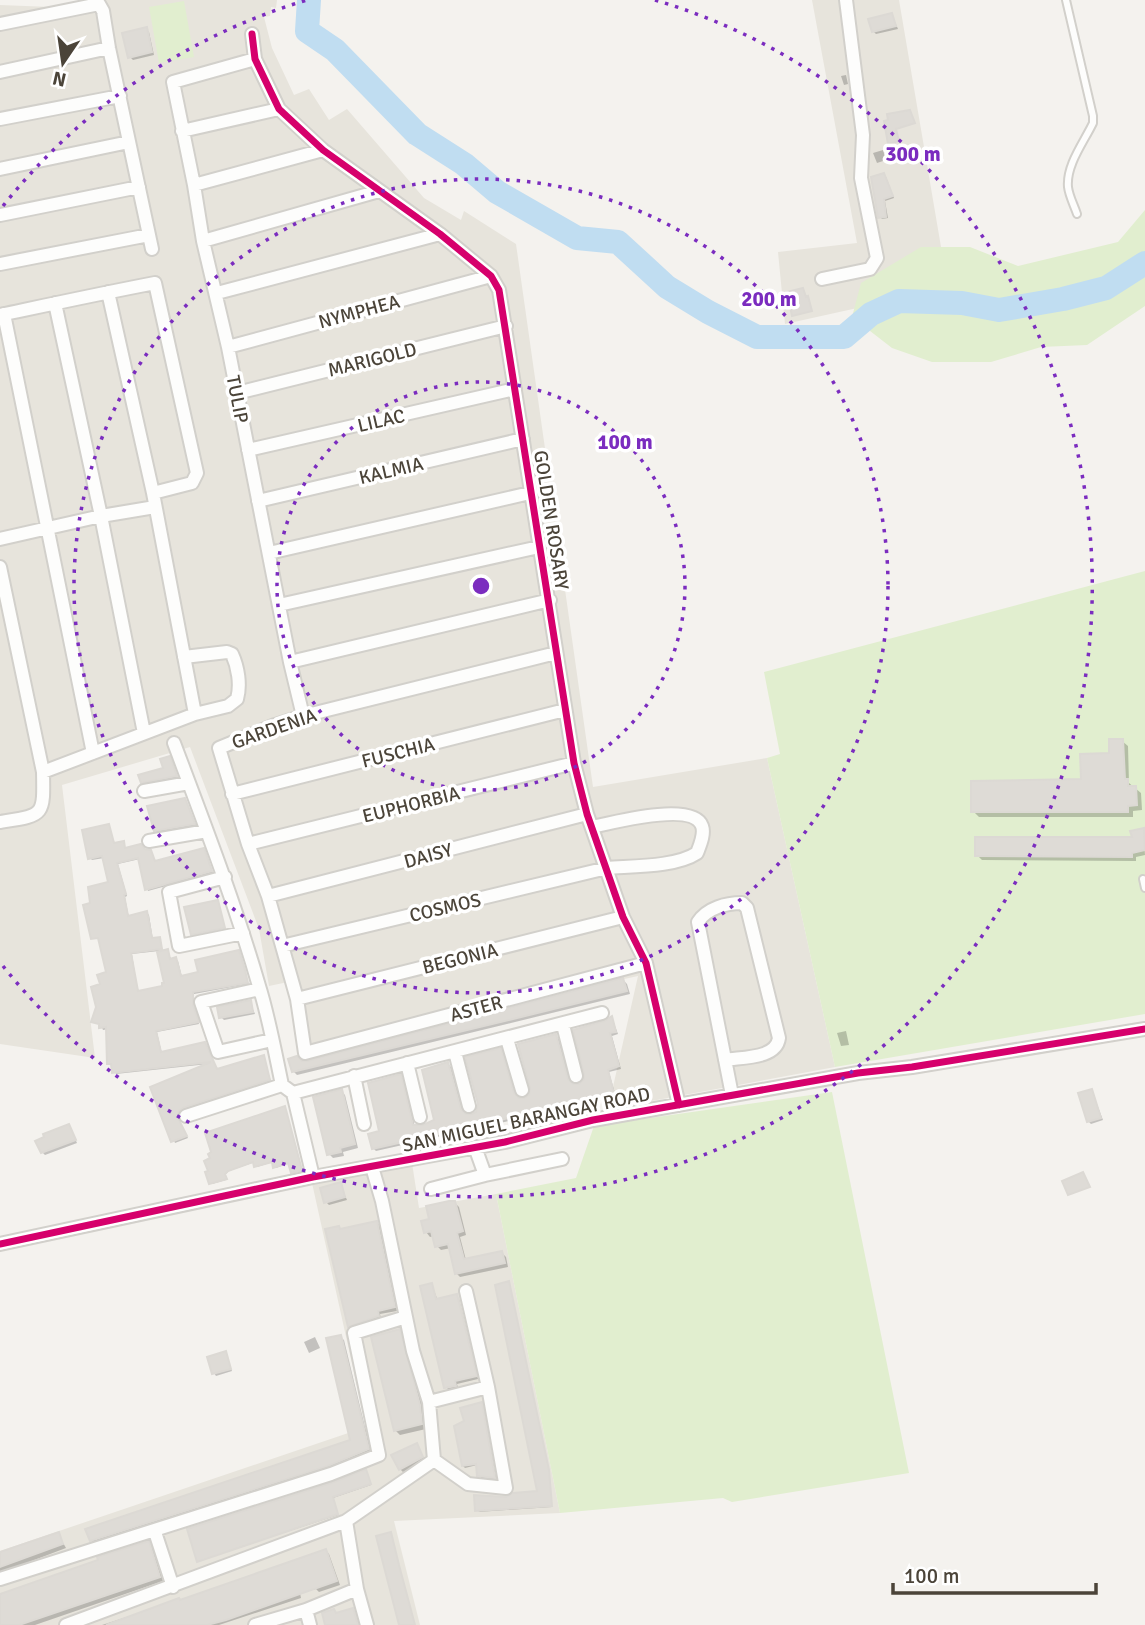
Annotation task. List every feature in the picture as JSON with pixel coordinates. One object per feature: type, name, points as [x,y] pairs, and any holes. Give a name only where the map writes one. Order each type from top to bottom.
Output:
[{"type":"street","points":[[822,279],[870,269],[877,258],[861,178],[863,135],[846,0]]},
{"type":"street","points":[[0,24],[99,4],[103,11],[152,249]]},
{"type":"street","points":[[251,34],[255,59],[279,109],[323,150],[440,234],[491,276]]},
{"type":"street","points":[[0,72],[109,48]]},
{"type":"street","name":"TULIP","points":[[255,59],[173,82],[203,241],[217,293],[303,716]]},
{"type":"street","points":[[0,120],[120,96]]},
{"type":"street","points":[[182,131],[279,109]]},
{"type":"street","points":[[0,169],[129,142]]},
{"type":"street","points":[[194,185],[323,150]]},
{"type":"street","points":[[0,215],[139,187]]},
{"type":"street","points":[[203,241],[379,191]]},
{"type":"street","points":[[217,293],[440,234]]},
{"type":"street","points":[[0,264],[149,235]]},
{"type":"street","name":"GOLDEN ROSARY","points":[[491,276],[499,290],[506,326],[574,763],[587,814],[623,917],[646,963],[680,1105]]},
{"type":"street","name":"NYMPHEA","points":[[228,347],[491,276]]},
{"type":"street","points":[[93,753],[2,314],[155,283],[197,473],[192,483],[152,493]]},
{"type":"street","points":[[108,292],[155,507],[195,713]]},
{"type":"street","points":[[55,303],[144,733]]},
{"type":"street","name":"MARIGOLD","points":[[237,393],[506,326]]},
{"type":"street","name":"LILAC","points":[[248,450],[515,389]]},
{"type":"street","name":"KALMIA","points":[[258,501],[523,439]]},
{"type":"street","points":[[269,553],[530,493]]},
{"type":"street","points":[[0,539],[101,516],[155,507]]},
{"type":"street","points":[[279,605],[539,547]]},
{"type":"street","points":[[0,567],[43,772],[44,798],[40,812],[28,818],[0,821]]},
{"type":"street","points":[[290,662],[550,600]]},
{"type":"street","points":[[43,772],[195,713],[228,706],[237,699],[240,690],[232,654],[227,652],[184,657]]},
{"type":"street","name":"GARDENIA","points":[[305,1053],[297,999],[268,896],[248,844],[219,748],[303,716],[555,653]]},
{"type":"street","name":"FUSCHIA","points":[[232,794],[565,710]]},
{"type":"street","points":[[174,743],[225,877],[243,933],[260,989],[282,1085],[293,1093],[313,1177]]},
{"type":"street","name":"EUPHORBIA","points":[[248,844],[574,763]]},
{"type":"street","points":[[144,791],[189,783]]},
{"type":"street","name":"DAISY","points":[[268,896],[587,814]]},
{"type":"street","name":"COSMOS","points":[[282,946],[607,868],[654,864],[692,856],[700,847],[702,827],[688,816],[657,814],[592,827]]},
{"type":"street","points":[[149,841],[207,831]]},
{"type":"street","points":[[225,877],[169,892],[179,946],[243,933]]},
{"type":"street","points":[[725,1060],[774,1050],[778,1046],[779,1038],[747,908],[742,903],[714,908],[702,915],[698,922],[732,1096]]},
{"type":"street","name":"BEGONIA","points":[[297,999],[623,917]]},
{"type":"street","name":"ASTER","points":[[305,1053],[646,963]]},
{"type":"street","points":[[260,989],[201,1002],[218,1052],[272,1040]]},
{"type":"street","points":[[293,1093],[602,1013]]},
{"type":"street","points":[[563,1025],[576,1076]]},
{"type":"street","name":"SAN MIGUEL BARANGAY ROAD","points":[[0,1244],[313,1177],[505,1142],[593,1120],[858,1073],[912,1067],[1145,1029]]},
{"type":"street","points":[[507,1039],[522,1090]]},
{"type":"street","points":[[454,1052],[469,1106]]},
{"type":"street","points":[[407,1063],[420,1117]]},
{"type":"street","points":[[354,1076],[364,1124]]},
{"type":"street","points":[[186,1116],[282,1085]]},
{"type":"street","points":[[475,1147],[485,1175]]},
{"type":"street","points":[[431,1189],[562,1160]]},
{"type":"street","points":[[372,1167],[382,1201],[413,1351],[429,1402],[434,1460],[468,1484],[506,1488],[488,1387],[466,1291]]},
{"type":"street","points":[[0,1579],[155,1532],[331,1474],[379,1455],[354,1333],[406,1317]]},
{"type":"street","points":[[429,1402],[488,1387]]},
{"type":"street","points":[[74,1624],[346,1521],[434,1460]]},
{"type":"street","points":[[346,1521],[357,1590],[367,1625]]},
{"type":"street","points":[[155,1532],[173,1587]]},
{"type":"street","points":[[255,1625],[306,1610],[357,1590]]},
{"type":"street","points":[[306,1610],[310,1625]]},
{"type":"lane","points":[[1066,0],[1093,116],[1093,123],[1068,178],[1068,189],[1077,214]]},
{"type":"lane","points":[[1143,879],[1145,888]]},
{"type":"shaded area","points":[[90,0],[277,0],[276,8],[271,7],[270,16],[264,17],[272,48],[294,95],[309,89],[329,120],[347,109],[424,198],[461,220],[464,211],[516,244],[593,787],[767,758],[835,1067],[608,1109],[638,976],[303,1049],[288,982],[269,986],[259,929],[190,747],[62,785],[95,1058],[0,1044],[0,5],[51,7]]},
{"type":"shaded area","points":[[812,0],[899,0],[948,288],[785,324],[778,252],[857,243]]},
{"type":"shaded area","points":[[412,1163],[419,1208],[496,1194],[560,1513],[394,1521],[420,1625],[0,1625],[0,1551],[366,1427],[312,1183]]},
{"type":"green space","points":[[184,1],[194,57],[159,63],[149,7]]},
{"type":"green space","points":[[1145,210],[1145,306],[1087,345],[1041,347],[991,362],[932,362],[892,348],[852,317],[861,283],[921,247],[970,247],[1018,266],[1118,242]]},
{"type":"green space","points":[[1145,571],[1145,1014],[835,1067],[767,758],[780,754],[764,672]]},
{"type":"green space","points":[[832,1092],[909,1473],[732,1502],[723,1498],[560,1513],[496,1194],[576,1178],[594,1126]]},
{"type":"building","points":[[892,13],[896,26],[872,32],[868,19]]},
{"type":"building","points":[[147,27],[152,52],[128,58],[122,33]]},
{"type":"building","points":[[910,110],[915,123],[896,129],[899,141],[888,144],[884,121],[888,120],[887,114]]},
{"type":"building","points":[[884,173],[893,196],[884,199],[886,217],[878,218],[871,177]]},
{"type":"building","points":[[803,288],[812,311],[792,316],[787,292]]},
{"type":"building","points":[[1109,739],[1123,739],[1125,779],[1128,779],[1128,786],[1136,786],[1137,805],[1128,806],[1128,812],[971,812],[971,781],[1081,779],[1080,754],[1109,753]]},
{"type":"building","points":[[170,756],[177,776],[141,783],[138,775],[163,768],[160,759]]},
{"type":"building","points":[[185,798],[195,824],[154,831],[147,806]]},
{"type":"building","points":[[109,824],[114,843],[124,841],[125,848],[141,844],[145,849],[151,850],[155,861],[204,848],[212,871],[145,890],[138,858],[117,863],[126,894],[128,916],[147,911],[152,938],[160,937],[162,949],[131,953],[138,991],[162,986],[164,983],[157,952],[168,949],[170,959],[176,957],[181,976],[198,972],[195,960],[239,950],[248,983],[193,992],[193,1005],[199,1022],[156,1031],[161,1052],[205,1042],[217,1069],[264,1055],[270,1080],[183,1108],[179,1111],[178,1118],[187,1136],[171,1142],[150,1087],[211,1062],[112,1073],[111,1064],[107,1064],[106,1027],[99,1028],[99,1024],[91,1022],[96,1007],[91,987],[100,984],[97,975],[106,972],[98,938],[91,939],[83,905],[90,903],[88,887],[108,882],[102,856],[88,859],[82,830]]},
{"type":"building","points":[[1144,828],[1145,850],[1132,853],[1132,857],[975,856],[975,837],[1132,837],[1130,831]]},
{"type":"building","points":[[218,900],[225,928],[191,935],[184,907]]},
{"type":"building","points":[[623,978],[627,991],[513,1019],[292,1072],[288,1059],[297,1056],[302,1061],[307,1061]]},
{"type":"building","points":[[251,1000],[253,1012],[219,1018],[217,1007]]},
{"type":"building","points":[[612,1016],[616,1032],[610,1033],[619,1066],[608,1070],[614,1094],[372,1149],[368,1134],[379,1131],[368,1083],[401,1074],[413,1125],[423,1125],[434,1120],[422,1070],[448,1062],[461,1109],[466,1114],[472,1114],[476,1112],[478,1104],[465,1057],[501,1048],[514,1093],[519,1098],[524,1098],[529,1095],[530,1088],[518,1044],[556,1034],[568,1079],[573,1084],[579,1084],[584,1079],[584,1074],[573,1030]]},
{"type":"building","points":[[342,1089],[355,1144],[340,1148],[341,1152],[327,1155],[313,1097]]},
{"type":"building","points":[[1092,1089],[1101,1118],[1087,1122],[1078,1093]]},
{"type":"building","points":[[285,1106],[302,1170],[291,1173],[288,1163],[273,1168],[272,1162],[254,1167],[253,1162],[228,1171],[225,1174],[227,1179],[209,1184],[204,1161],[210,1158],[208,1154],[211,1152],[205,1133]]},
{"type":"building","points":[[69,1124],[76,1140],[41,1153],[35,1141],[44,1137],[43,1134]]},
{"type":"building","points":[[1083,1172],[1090,1187],[1068,1195],[1062,1181]]},
{"type":"building","points":[[341,1182],[345,1197],[324,1203],[320,1188]]},
{"type":"building","points":[[455,1201],[463,1231],[457,1233],[464,1259],[502,1251],[505,1263],[455,1274],[448,1244],[435,1247],[431,1231],[424,1233],[421,1221],[429,1219],[426,1206]]},
{"type":"building","points":[[377,1221],[395,1307],[378,1311],[379,1316],[348,1327],[325,1229],[339,1226],[340,1229]]},
{"type":"building","points":[[509,1281],[549,1470],[552,1506],[475,1511],[474,1495],[506,1497],[513,1493],[537,1491],[495,1285]]},
{"type":"building","points":[[432,1283],[436,1299],[457,1294],[477,1376],[455,1381],[456,1386],[444,1388],[420,1286]]},
{"type":"building","points":[[400,1329],[420,1405],[422,1424],[394,1431],[371,1337]]},
{"type":"building","points":[[341,1335],[369,1449],[328,1466],[90,1541],[85,1529],[350,1440],[326,1338]]},
{"type":"building","points":[[226,1351],[231,1369],[212,1374],[207,1357]]},
{"type":"building","points":[[482,1402],[495,1478],[477,1476],[476,1464],[462,1466],[454,1426],[464,1421],[460,1408]]},
{"type":"building","points":[[417,1443],[423,1457],[399,1470],[391,1455]]},
{"type":"building","points":[[366,1469],[371,1484],[333,1497],[338,1514],[197,1562],[187,1529],[334,1482]]},
{"type":"building","points":[[59,1532],[63,1544],[0,1567],[0,1552]]},
{"type":"building","points":[[391,1532],[415,1625],[399,1625],[376,1536]]},
{"type":"building","points":[[149,1541],[160,1577],[19,1625],[0,1625],[0,1594],[98,1560],[97,1557]]},
{"type":"building","points":[[326,1549],[337,1581],[226,1620],[207,1625],[106,1625],[179,1598],[180,1600]]},
{"type":"building","points":[[353,1608],[358,1625],[325,1625],[322,1613],[334,1609],[336,1613]]},
{"type":"waterway","points":[[309,0],[307,31],[335,50],[417,134],[464,164],[497,192],[577,238],[618,242],[667,287],[757,337],[844,337],[871,314],[899,301],[962,303],[999,310],[1063,299],[1106,288],[1145,263]]},
{"type":"cycle path","points":[[252,34],[255,59],[279,109],[323,150],[440,234],[491,276],[499,290],[574,763],[587,814],[623,917],[646,963],[679,1105]]},
{"type":"cycle path","points":[[0,1244],[313,1177],[505,1142],[593,1120],[858,1073],[912,1067],[1145,1029]]}]
